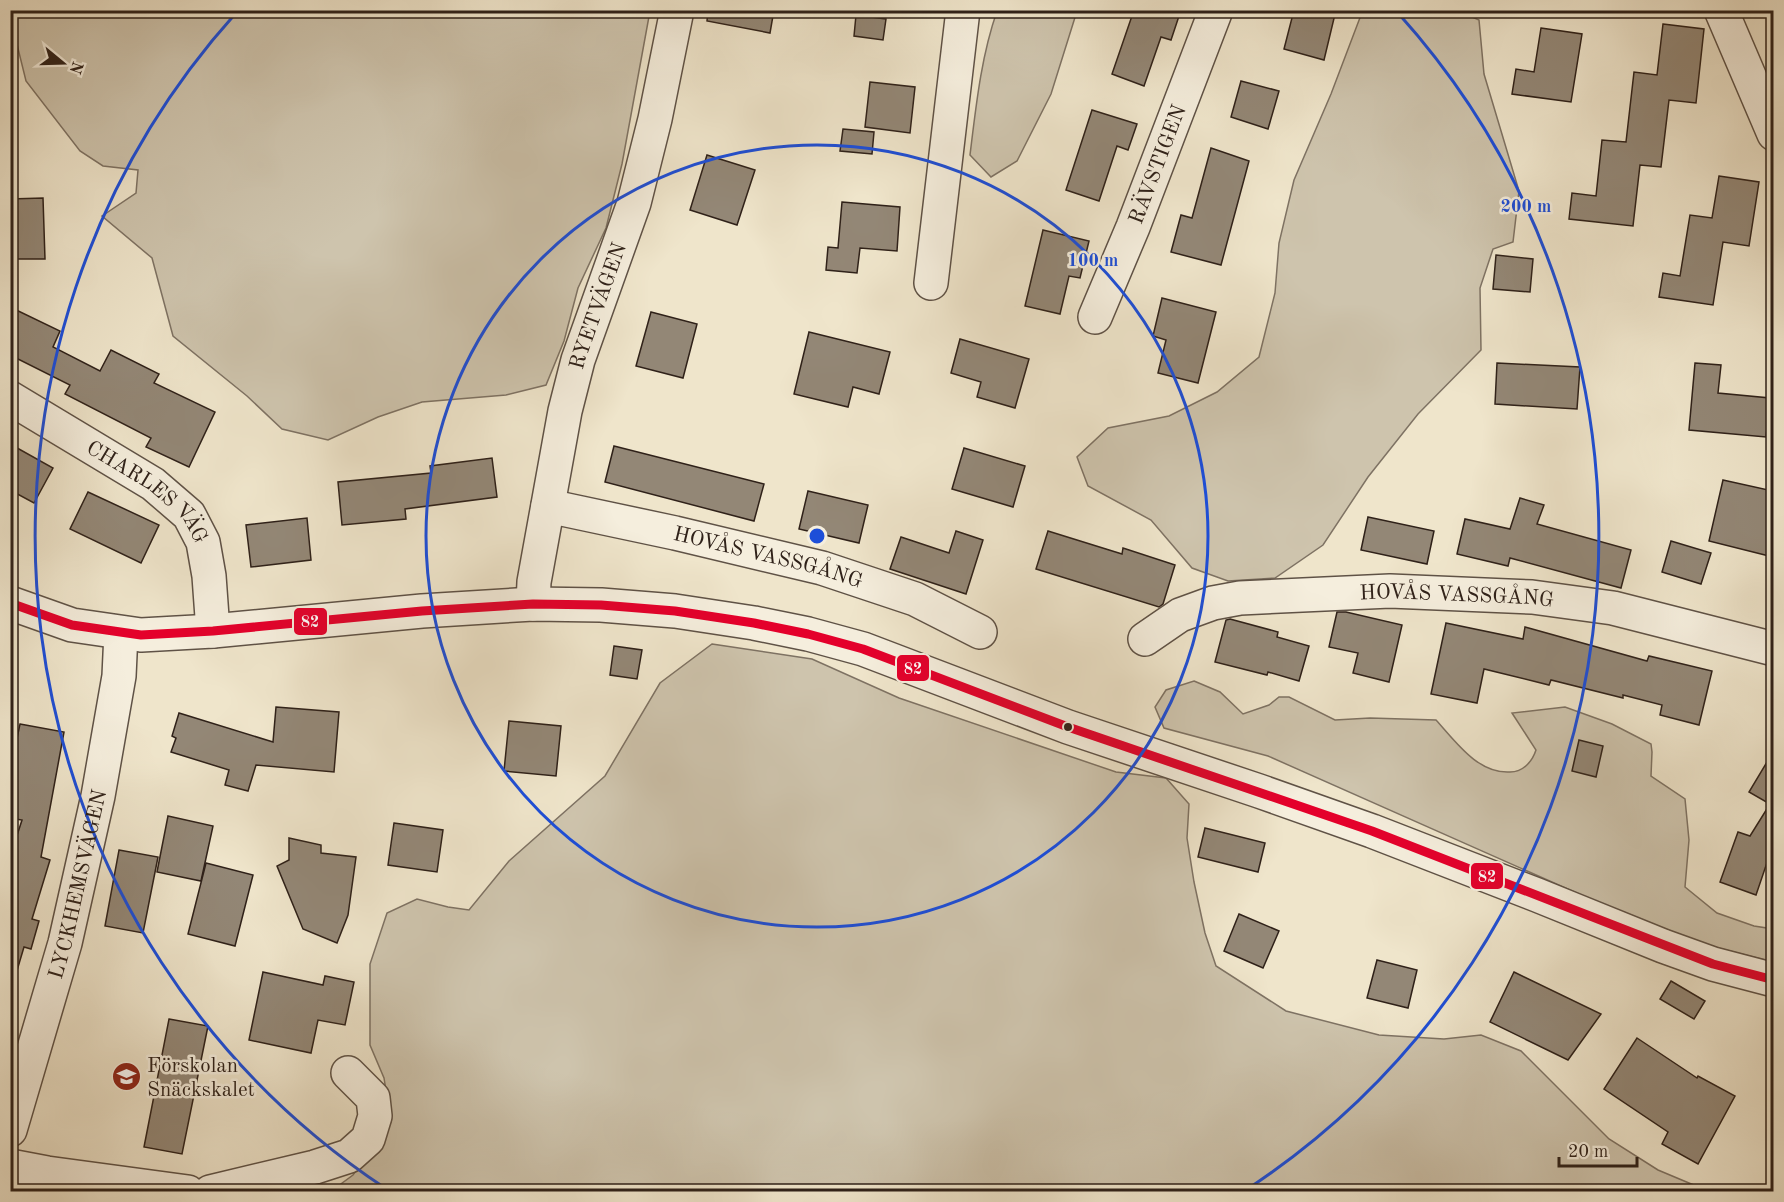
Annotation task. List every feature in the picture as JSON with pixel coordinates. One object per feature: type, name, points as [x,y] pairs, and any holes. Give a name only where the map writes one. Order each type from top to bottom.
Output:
[{"type":"street","name":"RYETVÄGEN","points":[[533,604],[534,582],[558,444],[578,360],[634,203],[655,119],[677,10]]},
{"type":"street","points":[[931,283],[963,10]]},
{"type":"street","name":"RÄVSTIGEN","points":[[1095,317],[1133,227],[1215,10]]},
{"type":"street","points":[[1721,10],[1773,134]]},
{"type":"street","name":"CHARLES VÄG","points":[[10,398],[153,484],[189,515],[203,542],[209,576],[213,631]]},
{"type":"street","name":"HOVÅS VASSGÅNG","points":[[548,506],[822,568],[915,599],[980,632]]},
{"type":"street","name":"HOVÅS VASSGÅNG","points":[[1145,639],[1180,615],[1213,603],[1240,598],[1390,591],[1532,597],[1613,608],[1773,649]]},
{"type":"street","points":[[10,603],[72,625],[141,635],[533,604],[601,605],[675,611],[808,634],[863,649],[1068,727],[1372,831],[1713,964],[1773,980]]},
{"type":"street","name":"LYCKHEMSVÄGEN","points":[[13,1111],[65,943],[99,796],[119,676],[121,633]]},
{"type":"street","points":[[210,1191],[315,1167],[349,1156],[368,1139],[375,1116],[373,1098],[348,1072]]},
{"type":"street","points":[[10,1166],[46,1173],[188,1191]]},
{"type":"shaded area","points":[[10,11],[650,11],[622,164],[606,228],[578,288],[564,341],[546,385],[506,395],[422,402],[378,417],[328,440],[282,429],[247,396],[173,336],[152,258],[102,216],[136,193],[138,170],[103,166],[80,151],[26,81]]},
{"type":"shaded area","points":[[997,11],[1077,11],[1051,94],[1017,161],[991,177],[970,155],[983,64]]},
{"type":"shaded area","points":[[1368,11],[1459,11],[1479,20],[1484,74],[1519,191],[1513,242],[1493,249],[1480,288],[1481,350],[1418,414],[1368,477],[1323,545],[1275,578],[1228,581],[1192,568],[1151,520],[1088,486],[1077,457],[1108,428],[1169,416],[1217,392],[1259,357],[1275,293],[1279,243],[1294,180],[1331,94],[1361,15]]},
{"type":"shaded area","points":[[712,644],[812,659],[899,698],[1116,772],[1166,778],[1189,804],[1187,838],[1194,882],[1205,933],[1216,966],[1286,1011],[1379,1035],[1444,1039],[1481,1035],[1521,1051],[1609,1139],[1658,1170],[1708,1191],[330,1192],[353,1175],[391,1122],[384,1078],[370,1045],[370,964],[387,913],[417,899],[469,910],[509,861],[605,776],[660,683]]},
{"type":"shaded area","points":[[1194,681],[1220,692],[1243,714],[1269,705],[1279,697],[1289,697],[1335,720],[1370,718],[1436,720],[1469,755],[1488,768],[1498,771],[1515,772],[1523,768],[1536,750],[1512,713],[1565,707],[1612,724],[1651,744],[1651,776],[1685,799],[1689,840],[1685,887],[1717,913],[1754,926],[1773,929],[1773,962],[1710,946],[1624,914],[1268,756],[1164,728],[1155,707],[1166,690]]},
{"type":"building","points":[[708,10],[774,10],[770,33],[707,21]]},
{"type":"building","points":[[1134,10],[1181,10],[1171,40],[1161,37],[1144,86],[1112,74]]},
{"type":"building","points":[[1294,10],[1336,10],[1324,60],[1284,49]]},
{"type":"building","points":[[856,15],[886,19],[883,40],[854,36]]},
{"type":"building","points":[[1663,24],[1704,29],[1696,103],[1669,100],[1661,167],[1640,165],[1633,226],[1569,219],[1572,193],[1596,196],[1602,140],[1626,142],[1634,72],[1657,75]]},
{"type":"building","points":[[1541,28],[1582,34],[1571,102],[1512,94],[1516,69],[1534,72]]},
{"type":"building","points":[[1241,81],[1279,91],[1268,129],[1231,117]]},
{"type":"building","points":[[870,82],[915,87],[910,133],[865,127]]},
{"type":"building","points":[[1092,110],[1137,124],[1128,150],[1117,146],[1099,201],[1066,190]]},
{"type":"building","points":[[843,129],[874,132],[872,154],[840,151]]},
{"type":"building","points":[[1211,148],[1249,161],[1221,265],[1171,252],[1181,215],[1192,218]]},
{"type":"building","points":[[707,155],[755,170],[737,225],[690,210]]},
{"type":"building","points":[[1719,176],[1759,182],[1749,246],[1723,242],[1713,305],[1659,297],[1663,273],[1680,276],[1690,215],[1712,218]]},
{"type":"building","points":[[43,198],[45,259],[10,259],[10,199]]},
{"type":"building","points":[[842,202],[900,207],[897,251],[860,248],[857,273],[826,270],[828,247],[838,248]]},
{"type":"building","points":[[1043,230],[1089,241],[1080,278],[1069,276],[1060,314],[1025,306]]},
{"type":"building","points":[[1496,255],[1533,259],[1530,292],[1493,289]]},
{"type":"building","points":[[1162,298],[1216,312],[1198,383],[1158,373],[1166,340],[1153,336]]},
{"type":"building","points":[[10,307],[60,331],[53,347],[100,371],[111,350],[159,374],[154,383],[215,412],[189,467],[146,447],[151,438],[65,394],[70,385],[10,355]]},
{"type":"building","points":[[651,312],[697,324],[683,378],[636,366]]},
{"type":"building","points":[[809,332],[890,352],[879,394],[853,387],[848,407],[794,394]]},
{"type":"building","points":[[960,339],[1029,359],[1015,408],[977,397],[981,382],[951,373]]},
{"type":"building","points":[[1497,363],[1580,367],[1577,409],[1495,404]]},
{"type":"building","points":[[1695,363],[1721,365],[1718,393],[1770,398],[1766,437],[1689,430]]},
{"type":"building","points":[[10,444],[53,468],[34,503],[10,490]]},
{"type":"building","points":[[614,446],[764,484],[754,521],[605,482]]},
{"type":"building","points":[[964,448],[1025,466],[1013,507],[952,489]]},
{"type":"building","points":[[492,458],[497,497],[405,509],[406,519],[342,525],[338,482],[431,473],[430,466]]},
{"type":"building","points":[[1723,480],[1773,491],[1773,557],[1709,541]]},
{"type":"building","points":[[808,491],[868,505],[859,543],[799,529]]},
{"type":"building","points":[[88,492],[159,525],[141,563],[70,529]]},
{"type":"building","points":[[1520,498],[1544,505],[1537,524],[1631,550],[1621,588],[1510,558],[1508,566],[1457,554],[1465,519],[1510,529]]},
{"type":"building","points":[[1368,517],[1434,531],[1427,564],[1361,550]]},
{"type":"building","points":[[307,518],[311,560],[251,567],[246,525]]},
{"type":"building","points":[[956,531],[983,540],[966,594],[890,569],[901,537],[949,553]]},
{"type":"building","points":[[1048,531],[1122,554],[1123,548],[1175,565],[1163,604],[1159,607],[1036,569]]},
{"type":"building","points":[[1671,541],[1711,553],[1701,584],[1662,572]]},
{"type":"building","points":[[1337,612],[1402,625],[1389,682],[1353,673],[1358,653],[1329,647]]},
{"type":"building","points":[[1230,619],[1278,632],[1277,637],[1309,646],[1299,681],[1268,672],[1267,675],[1215,662],[1226,620]]},
{"type":"building","points":[[1446,623],[1523,639],[1525,627],[1647,661],[1649,656],[1712,671],[1699,725],[1660,715],[1662,705],[1551,680],[1549,685],[1484,669],[1477,703],[1431,694]]},
{"type":"building","points":[[614,646],[642,650],[637,679],[610,675]]},
{"type":"building","points":[[276,707],[339,712],[334,772],[256,765],[248,791],[225,785],[229,770],[171,752],[176,738],[172,736],[179,713],[273,742]]},
{"type":"building","points":[[509,721],[561,726],[556,776],[504,771]]},
{"type":"building","points":[[20,724],[64,732],[41,857],[50,860],[32,919],[39,921],[31,949],[24,947],[16,974],[10,973],[10,857],[22,820],[10,818],[10,772]]},
{"type":"building","points":[[1579,740],[1603,746],[1596,777],[1572,771]]},
{"type":"building","points":[[1773,752],[1773,845],[1756,895],[1720,882],[1738,832],[1750,836],[1770,804],[1749,792]]},
{"type":"building","points":[[168,816],[213,826],[201,881],[157,872]]},
{"type":"building","points":[[394,823],[443,830],[437,872],[388,865]]},
{"type":"building","points":[[1205,828],[1265,843],[1258,872],[1198,857]]},
{"type":"building","points":[[289,838],[321,845],[321,853],[356,857],[348,915],[337,943],[303,929],[277,866],[289,860]]},
{"type":"building","points":[[119,850],[158,857],[143,933],[105,926]]},
{"type":"building","points":[[206,863],[253,875],[235,946],[188,934]]},
{"type":"building","points":[[1239,914],[1279,931],[1263,968],[1224,951]]},
{"type":"building","points":[[1377,960],[1417,970],[1408,1008],[1367,998]]},
{"type":"building","points":[[263,972],[323,985],[325,976],[354,982],[345,1025],[318,1020],[311,1053],[249,1040]]},
{"type":"building","points":[[1514,972],[1601,1014],[1568,1060],[1490,1022]]},
{"type":"building","points":[[1671,981],[1705,1001],[1694,1019],[1660,999]]},
{"type":"building","points":[[169,1019],[208,1026],[182,1154],[144,1147]]},
{"type":"building","points":[[1637,1038],[1697,1078],[1698,1076],[1735,1096],[1698,1164],[1662,1144],[1668,1132],[1604,1089]]},
{"type":"transit line","name":"82","points":[[10,603],[72,625],[141,635],[533,604],[601,605],[675,611],[808,634],[863,649],[1068,727],[1372,831],[1713,964],[1774,980]]},
{"type":"place","name":"Förskolan Snäckskalet","points":[[126,1077]]}]
